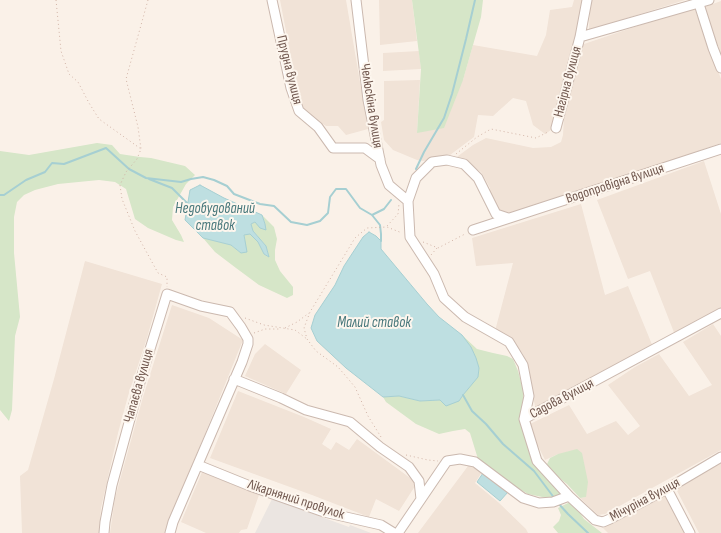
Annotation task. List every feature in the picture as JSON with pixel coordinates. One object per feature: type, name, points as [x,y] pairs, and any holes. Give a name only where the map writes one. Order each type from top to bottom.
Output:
[{"type":"street","name":"Прудна вулиця","points":[[272,0],[291,88],[299,111],[318,127],[333,148],[366,148]]},
{"type":"street","name":"Челюскіна вулиця","points":[[356,0],[368,100],[381,165],[389,185],[408,201]]},
{"type":"street","name":"Нагірна вулиця","points":[[556,128],[580,36],[587,0]]},
{"type":"street","name":"Нагірна вулиця","points":[[580,36],[710,0]]},
{"type":"street","points":[[699,2],[721,68]]},
{"type":"street","points":[[376,137],[366,148],[380,159]]},
{"type":"street","name":"Водопровідна вулиця","points":[[473,230],[721,149]]},
{"type":"street","points":[[410,238],[408,201],[416,178],[432,162],[447,160],[464,164],[478,178],[496,214],[508,218]]},
{"type":"street","name":"Садова вулиця","points":[[410,238],[434,274],[444,298],[464,317],[509,342],[523,365],[526,380],[529,396],[524,419]]},
{"type":"street","points":[[167,294],[201,306],[230,312],[241,326],[248,339],[248,344],[242,362],[173,522],[170,533]]},
{"type":"street","name":"Чапаєва вулиця","points":[[104,533],[112,485],[142,375],[167,294]]},
{"type":"street","name":"Садова вулиця","points":[[524,419],[721,313]]},
{"type":"street","points":[[234,379],[306,410],[350,422],[380,447],[409,467],[419,481],[421,499]]},
{"type":"street","name":"Мічуріна вулиця","points":[[524,419],[538,461],[569,496],[595,520],[603,522],[667,489],[721,457]]},
{"type":"street","points":[[398,533],[447,461],[460,459],[474,462],[523,498],[539,503],[553,502],[569,496]]},
{"type":"street","name":"Лікарняний провулок","points":[[198,465],[250,486],[324,512],[381,526],[394,533]]},
{"type":"street","points":[[667,489],[690,533]]},
{"type":"path","points":[[56,0],[61,51],[69,74],[78,82],[89,103],[100,119],[141,149]]},
{"type":"path","points":[[148,0],[126,79],[138,127],[141,149],[137,159],[128,170],[120,185],[122,199],[135,231],[158,273],[167,277],[167,294]]},
{"type":"path","points":[[447,160],[477,137],[491,129],[536,138],[556,128]]},
{"type":"path","points":[[387,227],[398,214],[399,194]]},
{"type":"path","points":[[307,339],[304,328],[310,312],[355,238],[367,228],[387,227],[410,238]]},
{"type":"path","points":[[424,242],[438,248],[473,230]]},
{"type":"path","points":[[244,317],[264,325],[284,329],[297,322],[310,312]]},
{"type":"path","points":[[248,339],[249,335],[265,329],[295,330],[307,339],[316,351],[338,367],[355,387],[368,416],[383,439]]},
{"type":"path","points":[[407,455],[428,460],[447,461]]},
{"type":"shaded area","points":[[280,0],[346,0],[368,129],[346,135],[338,126],[326,126],[301,109]]},
{"type":"shaded area","points":[[379,0],[412,0],[417,41],[380,45]]},
{"type":"shaded area","points":[[574,0],[585,0],[579,33],[575,36],[554,128],[545,134],[533,125],[526,101],[513,98],[493,116],[478,115],[474,137],[446,158],[423,161],[417,160],[393,150],[384,140],[381,122],[384,120],[384,81],[420,80],[417,133],[463,80],[473,45],[537,56],[546,35],[550,10],[572,7]]},
{"type":"shaded area","points":[[590,0],[685,0],[589,30]]},
{"type":"shaded area","points":[[721,1],[721,56],[702,8]]},
{"type":"shaded area","points":[[694,7],[721,79],[721,143],[565,198],[505,215],[497,211],[490,195],[490,188],[481,172],[463,160],[454,159],[473,145],[486,138],[533,148],[551,147],[561,142],[564,117],[581,45]]},
{"type":"shaded area","points":[[419,51],[421,69],[383,71],[383,53]]},
{"type":"shaded area","points":[[704,161],[721,214],[721,309],[675,335],[650,271],[628,279],[597,200]]},
{"type":"shaded area","points":[[581,204],[605,295],[628,286],[653,347],[536,410],[523,354],[514,343],[495,331],[513,263],[476,266],[472,238]]},
{"type":"shaded area","points":[[85,261],[162,284],[118,433],[101,508],[99,533],[22,533],[20,476],[28,470]]},
{"type":"shaded area","points":[[172,305],[209,318],[243,340],[172,512],[167,525],[167,533],[110,533],[115,498],[143,397]]},
{"type":"shaded area","points":[[713,324],[721,336],[721,450],[605,514],[598,515],[580,498],[586,497],[558,454],[545,460],[537,444],[530,424],[569,405],[587,434],[616,421],[628,435],[640,426],[608,385],[635,367],[659,354],[689,396],[712,385],[683,342]]},
{"type":"shaded area","points":[[265,344],[301,370],[286,394],[245,376],[255,354]]},
{"type":"shaded area","points":[[238,391],[331,429],[322,444],[331,450],[336,442],[349,450],[357,439],[417,483],[399,511],[376,499],[369,517],[210,458]]},
{"type":"shaded area","points":[[721,459],[721,533],[699,533],[675,487]]},
{"type":"shaded area","points":[[472,465],[482,472],[475,483],[498,502],[526,529],[528,533],[418,533],[468,466]]},
{"type":"shaded area","points":[[202,472],[259,495],[247,529],[241,530],[239,533],[206,533],[181,522]]},
{"type":"shaded area","points":[[666,493],[688,533],[608,533],[603,528]]},
{"type":"shaded area","points":[[272,499],[349,527],[350,525],[371,533],[255,533]]},
{"type":"green space","points":[[412,0],[483,0],[481,17],[463,80],[444,128],[417,133],[421,69]]},
{"type":"green space","points":[[97,143],[112,145],[120,154],[151,158],[185,166],[195,175],[186,184],[173,207],[172,220],[184,242],[148,228],[135,219],[126,189],[115,182],[99,180],[58,184],[35,190],[24,195],[17,202],[14,217],[14,253],[20,317],[15,336],[12,410],[9,421],[0,410],[0,151],[29,155]]},
{"type":"green space","points":[[262,215],[274,227],[277,239],[275,260],[280,271],[293,287],[293,295],[287,298],[259,285],[215,252],[203,238],[231,245],[241,253],[245,241],[244,234],[250,234],[258,242],[264,254],[269,257],[266,246],[253,231],[251,224],[255,222],[265,224]]},
{"type":"green space","points":[[462,335],[477,349],[507,356],[513,359],[524,393],[520,419],[523,427],[561,494],[547,498],[528,494],[504,480],[478,459],[470,433],[465,429],[439,434],[416,424],[386,402],[383,397],[399,396],[420,401],[459,401],[478,376],[479,368],[471,347]]},
{"type":"green space","points":[[577,449],[582,453],[588,482],[586,497],[580,498],[567,484],[552,472],[547,464],[550,458],[558,454]]},
{"type":"green space","points":[[573,502],[584,519],[602,533],[558,533],[553,527],[559,521],[561,515],[558,508]]},
{"type":"water","name":"Недобудований ставок","points":[[200,185],[224,198],[262,215],[266,230],[260,228],[255,222],[251,224],[253,231],[266,246],[269,257],[264,254],[258,242],[250,234],[244,235],[247,252],[241,253],[231,245],[203,238],[185,220],[190,190]]},
{"type":"water","name":"Малий ставок","points":[[369,232],[381,241],[381,249],[427,304],[439,317],[462,335],[471,347],[479,368],[478,377],[459,401],[446,406],[440,400],[420,401],[399,396],[383,397],[346,368],[317,341],[311,328],[315,315],[335,285],[344,266],[363,237]]},
{"type":"water","points":[[483,473],[508,492],[500,501],[477,482]]},
{"type":"waterway","points":[[416,169],[444,118],[452,94],[475,0]]},
{"type":"waterway","points":[[0,195],[4,195],[26,180],[45,172],[52,163],[64,164],[106,148],[129,169],[146,178],[181,182],[203,177],[214,180],[227,186],[234,194],[260,204],[274,206],[291,222],[307,225],[320,221],[328,213],[330,197],[336,189],[346,189],[360,208],[372,215],[380,225],[381,241]]},
{"type":"waterway","points":[[149,179],[172,188],[187,203]]},
{"type":"waterway","points":[[372,215],[384,209],[391,200]]},
{"type":"waterway","points":[[463,395],[472,411],[486,424],[503,444],[534,471],[555,499]]},
{"type":"waterway","points":[[558,503],[588,533]]}]
